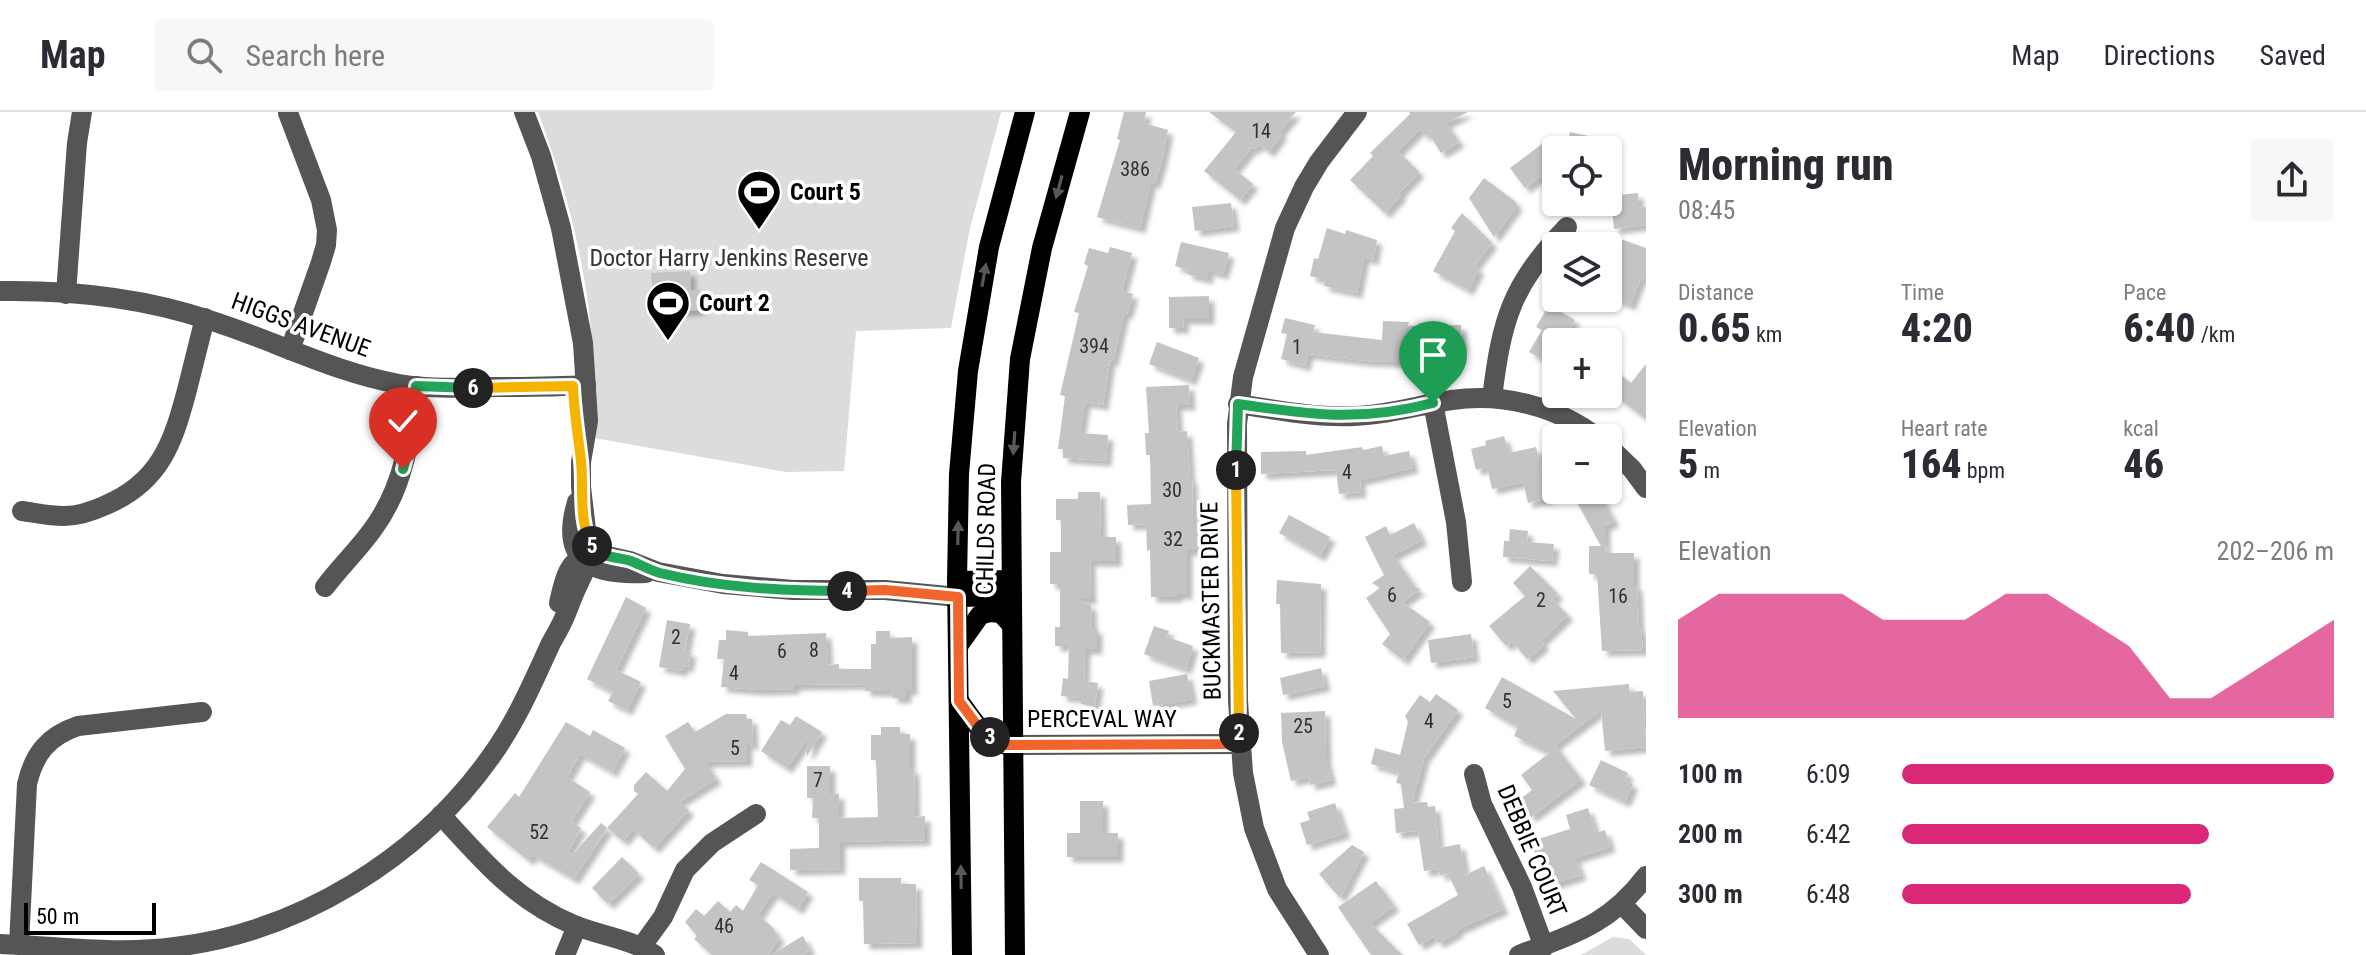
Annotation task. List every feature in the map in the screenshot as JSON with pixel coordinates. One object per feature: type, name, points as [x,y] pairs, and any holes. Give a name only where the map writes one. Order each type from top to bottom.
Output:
[{"type":"main road","name":"CHILDS ROAD","points":[[962,955],[959,474],[968,371],[989,247],[1025,112]]},
{"type":"main road","name":"CHILDS ROAD","points":[[1015,955],[1011,482],[1020,359],[1042,248],[1080,112]]},
{"type":"main road","points":[[958,589],[1011,588]]},
{"type":"main road","points":[[958,646],[980,615],[1001,613],[1011,624]]},
{"type":"main road","points":[[959,701],[982,732],[999,744],[1012,745]]},
{"type":"street","points":[[66,294],[82,112]]},
{"type":"street","points":[[524,112],[541,156],[561,228],[583,343],[580,386],[588,421],[581,462],[581,487],[588,557]]},
{"type":"street","name":"BUCKMASTER DRIVE","points":[[1319,955],[1277,889],[1248,801],[1240,744],[1235,454],[1238,404],[1247,362],[1285,228],[1319,162],[1357,112]]},
{"type":"street","points":[[288,113],[321,200],[327,230],[321,262],[290,350]]},
{"type":"street","points":[[1492,398],[1502,332],[1517,290],[1540,255],[1567,227]]},
{"type":"street","name":"HIGGS AVENUE","points":[[0,291],[66,294],[158,306],[205,318],[370,378],[416,386],[580,386]]},
{"type":"street","points":[[22,511],[63,516],[89,512],[121,498],[152,473],[179,422],[205,318]]},
{"type":"street","points":[[325,587],[375,527],[395,489],[411,438],[416,386]]},
{"type":"street","points":[[1238,404],[1313,415],[1354,416],[1471,398],[1492,398],[1550,411],[1576,424]]},
{"type":"street","points":[[1433,403],[1456,522],[1462,582]]},
{"type":"street","points":[[1622,459],[1646,488]]},
{"type":"street","points":[[202,712],[78,726],[63,731],[38,753],[27,784],[10,945],[134,953],[210,942],[287,916],[372,872],[441,815],[492,756],[517,717],[551,643],[562,587],[574,561],[588,557],[615,558],[658,572],[723,584],[793,590],[958,589]]},
{"type":"street","name":"PERCEVAL WAY","points":[[1012,745],[1240,744]]},
{"type":"street","name":"DEBBIE COURT","points":[[1474,774],[1482,804],[1517,876],[1544,947]]},
{"type":"street","points":[[441,815],[505,883],[538,908],[577,926],[649,951],[685,870],[712,843],[756,814]]},
{"type":"street","points":[[1519,955],[1574,935],[1622,904],[1646,876]]},
{"type":"street","points":[[1622,904],[1646,929]]},
{"type":"street","points":[[565,955],[577,926]]},
{"type":"green space","name":"Doctor Harry Jenkins Reserve","points":[[538,112],[1001,112],[970,228],[951,328],[856,331],[844,471],[786,472],[594,438],[591,336],[580,254]]},
{"type":"green space","points":[[1613,937],[1629,939],[1646,955],[1581,955]]},
{"type":"building","points":[[1124,112],[1146,112],[1144,123],[1168,130],[1162,160],[1155,183],[1151,182],[1140,228],[1097,217],[1120,140],[1117,139]]},
{"type":"building","points":[[1209,112],[1296,112],[1279,132],[1282,134],[1269,152],[1258,144],[1234,169],[1253,184],[1240,200],[1204,171],[1236,132]]},
{"type":"building","points":[[1409,112],[1468,112],[1446,123],[1459,142],[1441,153],[1429,134],[1425,136],[1420,129],[1398,151],[1419,172],[1385,213],[1350,180],[1373,156],[1370,153]]},
{"type":"building","points":[[1542,144],[1542,175],[1525,188],[1510,168]]},
{"type":"building","points":[[1484,178],[1516,202],[1516,207],[1494,237],[1469,198]]},
{"type":"building","points":[[1638,193],[1639,208],[1646,207],[1646,225],[1614,229],[1613,216],[1622,216],[1622,195]]},
{"type":"building","points":[[1231,203],[1234,226],[1195,231],[1192,207]]},
{"type":"building","points":[[1462,213],[1492,243],[1474,266],[1479,269],[1468,290],[1433,271],[1455,231],[1451,228]]},
{"type":"building","points":[[1327,228],[1345,234],[1346,230],[1377,240],[1373,260],[1364,257],[1357,293],[1324,286],[1325,280],[1310,276]]},
{"type":"building","points":[[1622,239],[1646,248],[1646,280],[1641,278],[1630,305],[1622,302]]},
{"type":"building","points":[[1181,242],[1229,253],[1223,274],[1208,270],[1208,279],[1187,274],[1188,270],[1175,266]]},
{"type":"building","points":[[1110,247],[1132,253],[1122,291],[1133,294],[1127,314],[1124,313],[1113,361],[1110,360],[1103,405],[1085,402],[1080,433],[1108,435],[1106,461],[1063,458],[1063,449],[1058,449],[1065,396],[1060,395],[1079,313],[1074,312],[1088,266],[1084,264],[1089,248],[1108,253]]},
{"type":"building","points":[[690,271],[691,290],[700,290],[700,310],[654,312],[651,273]]},
{"type":"building","points":[[1209,296],[1209,319],[1183,319],[1184,328],[1169,328],[1169,297]]},
{"type":"building","points":[[1545,312],[1561,312],[1575,320],[1570,328],[1542,330],[1536,327]]},
{"type":"building","points":[[1285,318],[1315,325],[1313,332],[1382,340],[1383,321],[1409,322],[1408,326],[1461,325],[1462,346],[1438,347],[1438,355],[1402,356],[1402,362],[1308,354],[1305,366],[1281,359],[1287,334],[1281,333]]},
{"type":"building","points":[[1542,330],[1542,359],[1529,352]]},
{"type":"building","points":[[1157,342],[1199,358],[1191,380],[1149,364]]},
{"type":"building","points":[[1646,364],[1646,419],[1622,401],[1622,376],[1631,383]]},
{"type":"building","points":[[1189,385],[1190,405],[1176,405],[1178,432],[1187,431],[1193,525],[1198,525],[1199,550],[1187,550],[1187,594],[1151,597],[1146,524],[1128,525],[1127,505],[1151,504],[1150,455],[1146,455],[1145,433],[1149,433],[1146,387]]},
{"type":"building","points":[[1504,436],[1509,453],[1536,447],[1542,472],[1542,500],[1528,503],[1523,482],[1492,489],[1487,467],[1476,470],[1471,449],[1486,445],[1485,441]]},
{"type":"building","points":[[1382,446],[1384,456],[1409,451],[1413,468],[1360,480],[1361,492],[1339,494],[1336,470],[1261,474],[1261,452],[1306,451],[1306,455]]},
{"type":"building","points":[[1078,492],[1100,492],[1101,537],[1116,537],[1116,561],[1090,561],[1091,599],[1075,599],[1091,605],[1092,628],[1097,628],[1097,649],[1085,649],[1084,681],[1098,683],[1095,706],[1081,704],[1081,698],[1061,696],[1063,678],[1068,679],[1069,646],[1055,646],[1055,627],[1060,627],[1060,584],[1050,584],[1050,552],[1061,552],[1061,520],[1056,520],[1056,499],[1078,499]]},
{"type":"building","points":[[1578,504],[1605,504],[1614,521],[1605,526],[1605,553],[1634,553],[1634,585],[1637,585],[1643,650],[1602,651],[1597,574],[1589,574],[1589,546],[1601,546]]},
{"type":"building","points":[[1289,515],[1330,537],[1320,556],[1279,533]]},
{"type":"building","points":[[1414,523],[1422,540],[1393,555],[1416,588],[1421,589],[1402,602],[1430,622],[1403,660],[1382,644],[1390,634],[1366,598],[1380,588],[1372,583],[1384,575],[1365,537],[1386,526],[1390,535]]},
{"type":"building","points":[[1510,529],[1528,531],[1527,542],[1554,544],[1552,561],[1503,557],[1504,541],[1509,541]]},
{"type":"building","points":[[1530,566],[1558,594],[1552,599],[1568,615],[1541,641],[1544,645],[1527,659],[1512,641],[1506,646],[1489,626],[1525,596],[1513,583]]},
{"type":"building","points":[[1277,580],[1321,584],[1320,652],[1281,653]]},
{"type":"building","points":[[626,597],[646,608],[616,670],[641,682],[627,710],[608,701],[613,692],[587,679]]},
{"type":"building","points":[[667,620],[690,624],[685,651],[691,652],[688,667],[683,666],[682,671],[659,667]]},
{"type":"building","points":[[1154,626],[1169,631],[1167,637],[1193,646],[1186,669],[1144,654]]},
{"type":"building","points":[[726,630],[748,632],[748,636],[826,633],[828,665],[839,664],[839,669],[871,669],[871,644],[876,644],[876,631],[890,631],[890,638],[912,637],[912,690],[906,690],[906,698],[892,698],[893,691],[865,691],[865,684],[794,685],[794,689],[759,690],[721,687],[724,659],[717,659],[719,640],[726,640]]},
{"type":"building","points":[[1471,634],[1474,657],[1431,663],[1428,640]]},
{"type":"building","points":[[1321,668],[1325,686],[1283,695],[1280,678]]},
{"type":"building","points":[[1187,674],[1192,699],[1153,706],[1149,681]]},
{"type":"building","points":[[1502,677],[1576,719],[1553,691],[1629,684],[1629,692],[1643,691],[1646,747],[1605,751],[1601,710],[1555,745],[1581,779],[1531,817],[1519,800],[1532,790],[1521,775],[1549,753],[1514,736],[1518,727],[1485,708]]},
{"type":"building","points":[[1436,694],[1458,710],[1424,758],[1412,803],[1427,802],[1428,807],[1435,806],[1439,848],[1460,844],[1465,875],[1484,866],[1503,909],[1456,930],[1458,932],[1438,943],[1434,936],[1419,945],[1407,924],[1458,895],[1448,874],[1440,875],[1439,869],[1424,871],[1418,831],[1396,833],[1394,809],[1404,808],[1401,784],[1396,783],[1399,772],[1371,764],[1375,748],[1400,755],[1408,722],[1405,716],[1420,695],[1430,702]]},
{"type":"building","points":[[1325,711],[1326,760],[1331,780],[1310,785],[1309,777],[1291,781],[1282,742],[1281,713]]},
{"type":"building","points":[[726,714],[746,714],[747,719],[752,719],[753,746],[747,742],[747,761],[705,762],[716,779],[679,802],[689,810],[654,848],[633,829],[623,841],[607,828],[638,794],[634,791],[634,785],[646,772],[667,791],[685,769],[665,736],[688,722],[695,732]]},
{"type":"building","points":[[796,716],[822,732],[807,756],[807,738],[787,768],[761,751],[781,720],[790,725]]},
{"type":"building","points":[[566,722],[590,736],[593,730],[625,748],[612,772],[580,754],[567,777],[590,792],[571,822],[581,828],[568,852],[572,855],[601,823],[607,828],[574,879],[533,855],[528,860],[487,827],[515,793],[519,797]]},
{"type":"building","points":[[881,727],[900,727],[900,734],[910,734],[915,817],[925,816],[925,840],[840,842],[840,869],[790,870],[790,849],[819,848],[819,818],[812,818],[813,798],[807,798],[807,766],[830,766],[830,794],[839,794],[839,818],[878,817],[876,760],[871,760],[871,735],[881,735]]},
{"type":"building","points":[[1601,760],[1628,773],[1625,780],[1633,784],[1625,802],[1589,785]]},
{"type":"building","points":[[1080,801],[1103,801],[1103,833],[1118,833],[1118,857],[1067,857],[1067,833],[1080,833]]},
{"type":"building","points":[[1335,803],[1345,833],[1307,845],[1300,823],[1310,820],[1307,812]]},
{"type":"building","points":[[1588,808],[1596,833],[1605,830],[1610,847],[1575,858],[1581,875],[1546,886],[1534,850],[1538,849],[1535,840],[1570,829],[1566,815]]},
{"type":"building","points":[[1352,845],[1364,852],[1340,898],[1319,874]]},
{"type":"building","points":[[622,857],[639,874],[608,904],[592,888]]},
{"type":"building","points":[[761,862],[808,892],[798,909],[773,893],[758,915],[779,938],[768,955],[712,955],[694,939],[697,936],[685,922],[696,909],[704,916],[718,901],[730,912],[736,905],[743,911],[758,885],[749,880]]},
{"type":"building","points":[[859,878],[901,878],[901,884],[916,884],[917,943],[864,944]]},
{"type":"building","points":[[1376,881],[1394,906],[1370,923],[1402,955],[1371,955],[1338,907]]},
{"type":"building","points":[[803,936],[810,950],[802,955],[771,955]]},
{"type":"place","name":"Court 5","points":[[759,231]]},
{"type":"place","name":"Court 2","points":[[668,342]]},
{"type":"route","points":[[403,469],[411,438],[416,386],[573,386],[584,522],[587,538],[594,550],[603,555],[658,572],[723,584],[793,590],[885,590],[958,597],[959,701],[982,732],[999,744],[1240,744],[1235,454],[1238,404],[1313,415],[1354,416],[1407,410],[1433,403]]}]
